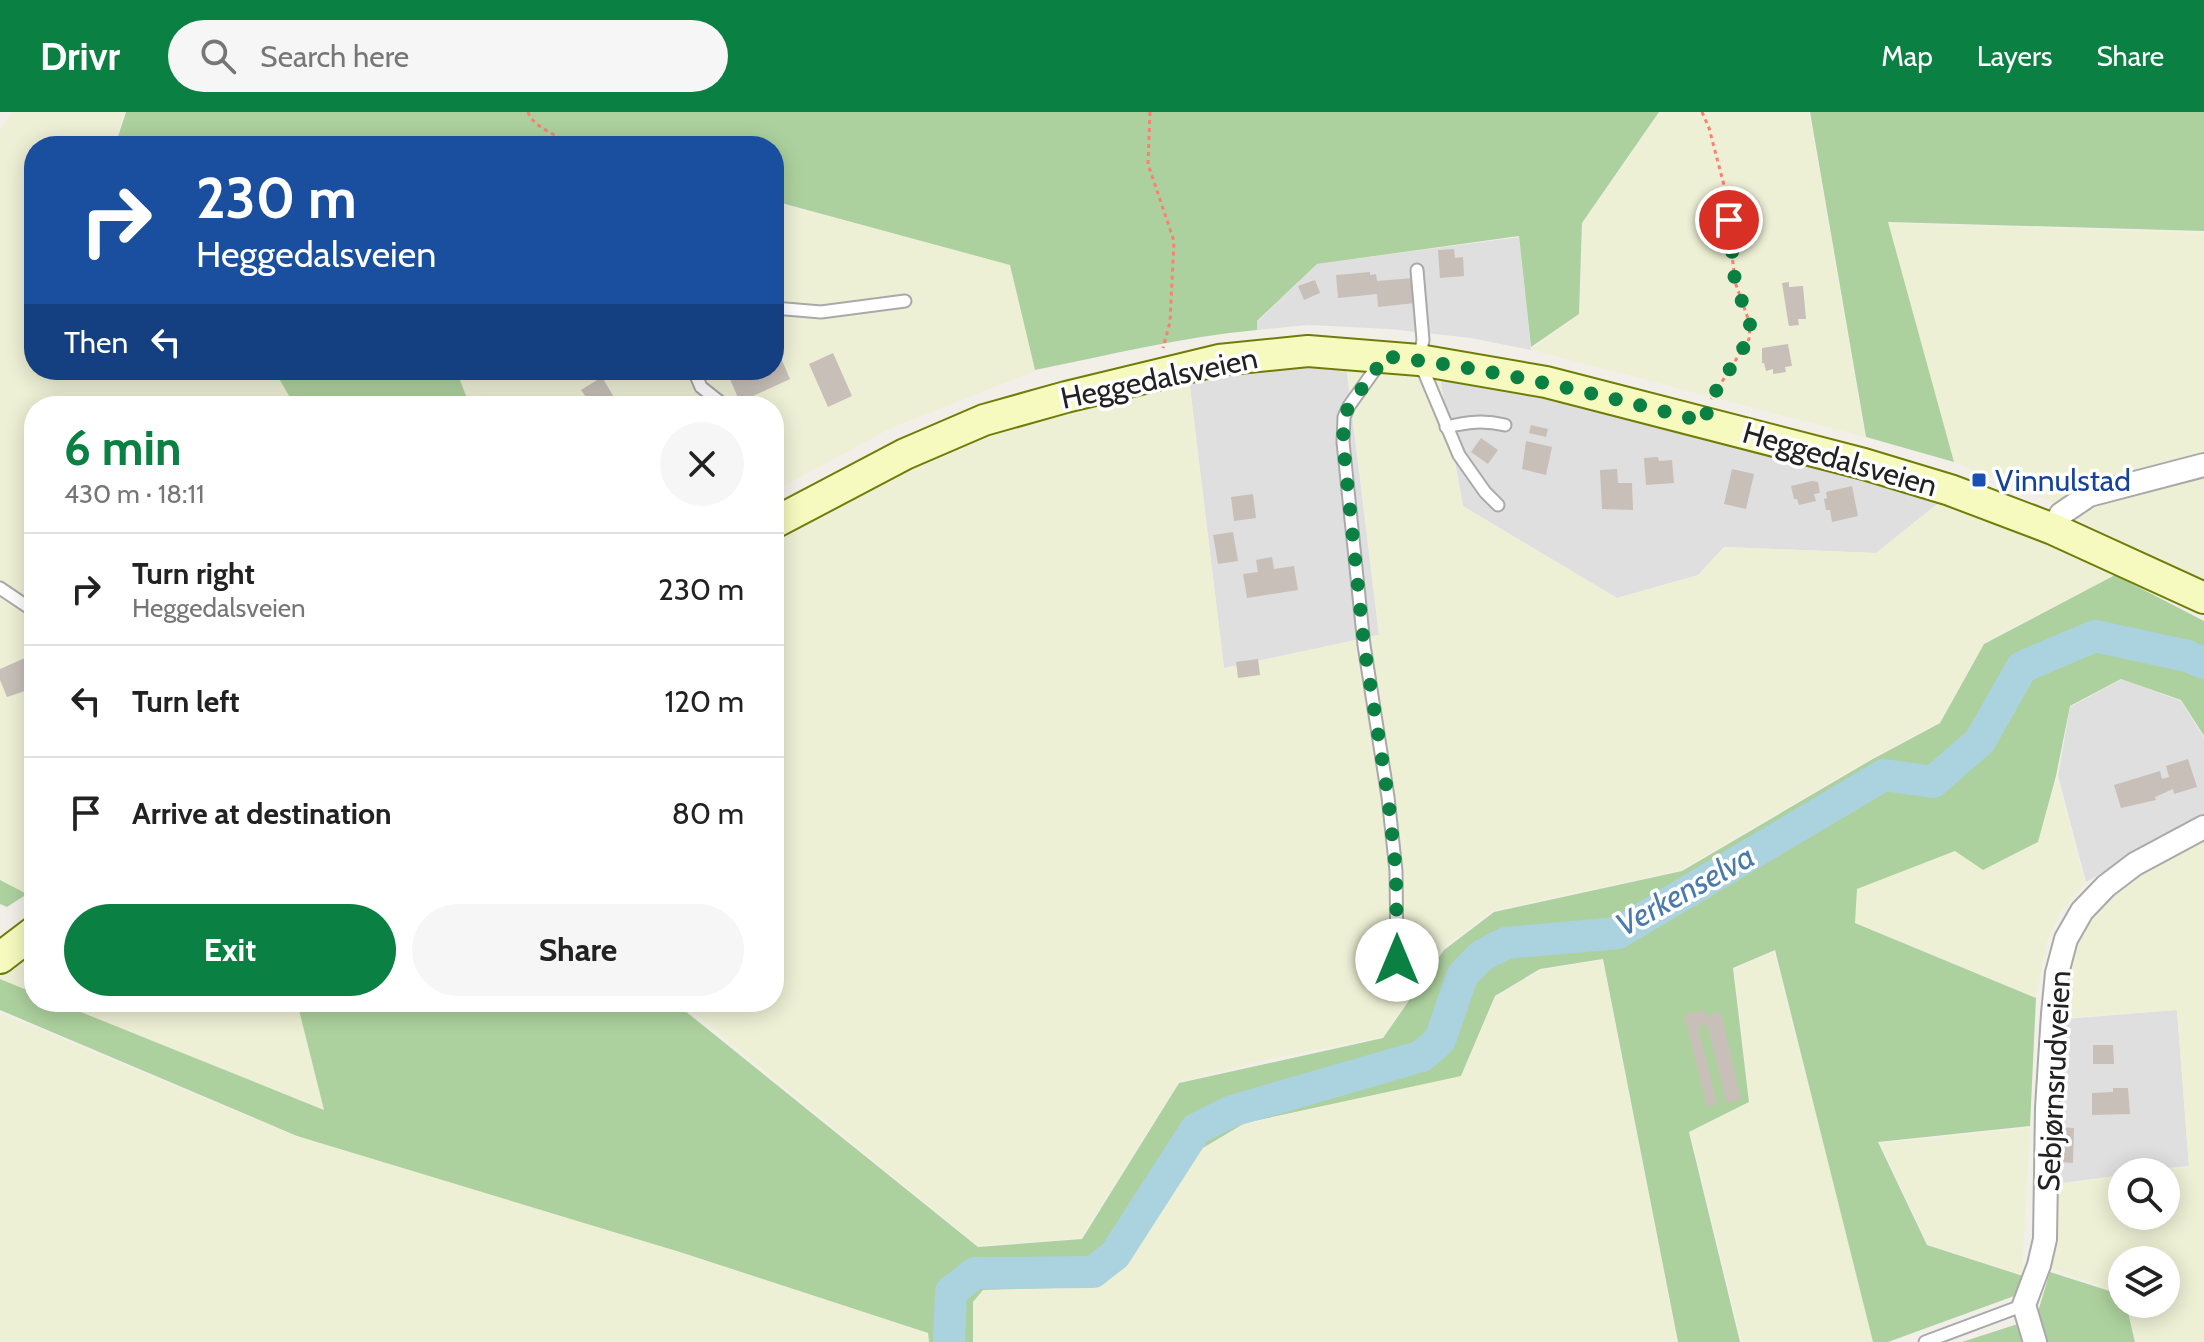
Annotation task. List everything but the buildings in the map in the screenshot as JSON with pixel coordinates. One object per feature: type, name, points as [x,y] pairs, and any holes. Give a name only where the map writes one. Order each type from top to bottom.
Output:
[{"type":"main road","name":"Heggedalsveien","points":[[784,518],[942,436],[984,420],[1219,360],[1308,351],[1419,360],[1546,382],[1906,476],[2053,529],[2204,598]]},
{"type":"main road","points":[[0,958],[24,940]]},
{"type":"street","points":[[2053,529],[2061,514],[2089,495],[2204,465]]},
{"type":"street","name":"Sebjørnsrudveien","points":[[2024,1305],[2045,1239],[2047,1108],[2053,1014],[2057,973],[2066,939],[2082,911],[2106,886],[2135,864],[2204,827]]},
{"type":"street","points":[[2024,1305],[2035,1342]]},
{"type":"lane","points":[[1417,270],[1423,340],[1419,360],[1446,427],[1473,476],[1498,505]]},
{"type":"lane","points":[[784,309],[821,312],[905,301]]},
{"type":"lane","points":[[1382,356],[1380,364],[1344,417],[1343,442],[1364,645],[1388,797],[1396,871],[1397,960]]},
{"type":"lane","points":[[698,380],[701,387],[712,396]]},
{"type":"lane","points":[[1446,427],[1485,420],[1505,425]]},
{"type":"lane","points":[[0,588],[24,604]]},
{"type":"lane","points":[[1925,1342],[2024,1305]]},
{"type":"path","points":[[528,112],[536,126],[558,136]]},
{"type":"path","points":[[1150,112],[1148,164],[1174,241],[1170,322],[1163,348]]},
{"type":"path","points":[[1702,112],[1725,189],[1735,282],[1750,324],[1749,339],[1709,402],[1705,422]]},
{"type":"shaded area","points":[[1519,237],[1531,350],[1471,338],[1389,329],[1308,325],[1257,330],[1257,322],[1317,264]]},
{"type":"shaded area","points":[[1346,365],[1379,635],[1224,668],[1188,371]]},
{"type":"shaded area","points":[[1439,373],[1544,389],[1945,498],[1876,553],[1724,547],[1698,575],[1617,598],[1463,506]]},
{"type":"shaded area","points":[[2122,679],[2181,701],[2204,738],[2204,814],[2086,882],[2058,776],[2070,707]]},
{"type":"shaded area","points":[[2177,1010],[2189,1166],[2180,1167],[2180,1158],[2108,1158],[2108,1177],[2056,1184],[2065,1019]]},
{"type":"green space","points":[[12,112],[125,112],[117,136],[24,136],[24,380],[282,380],[290,396],[24,396],[24,892],[0,879],[0,131]]},
{"type":"green space","points":[[126,112],[1659,112],[1582,223],[1579,314],[1531,347],[1519,236],[1317,264],[1257,321],[1257,330],[1173,342],[1035,370],[1010,265],[784,204],[784,136],[118,136]]},
{"type":"green space","points":[[1660,112],[1809,112],[1865,437],[1531,350],[1579,314],[1583,223]]},
{"type":"green space","points":[[1810,112],[2204,112],[2204,231],[1888,222],[1954,462],[1866,437]]},
{"type":"green space","points":[[784,205],[1010,265],[1035,371],[893,427],[784,486],[784,396],[466,396],[461,380],[784,380]]},
{"type":"green space","points":[[1888,223],[2204,233],[2204,457],[2057,504],[1954,462]]},
{"type":"green space","points":[[1347,364],[1439,373],[1462,506],[1617,598],[1698,576],[1725,547],[1876,553],[1945,498],[2114,575],[1984,643],[1940,722],[1870,759],[1681,870],[1492,911],[1443,948],[1383,1037],[1274,1058],[1179,1082],[1081,1238],[978,1246],[692,1012],[784,1012],[784,523],[908,458],[1188,371],[1224,669],[1379,635]]},
{"type":"green space","points":[[280,380],[460,380],[466,396],[289,396]]},
{"type":"green space","points":[[2204,469],[2204,580],[2139,552],[2075,517],[2091,500]]},
{"type":"green space","points":[[2115,575],[2204,621],[2204,736],[2181,700],[2121,679],[2070,706],[2056,776],[2038,842],[1983,870],[1955,851],[1857,889],[1855,923],[2036,998],[2030,1126],[1878,1142],[1927,1245],[2023,1276],[2017,1295],[1888,1342],[1873,1342],[1775,950],[1733,968],[1749,1102],[1689,1132],[1740,1342],[1678,1342],[1603,959],[1540,969],[1495,996],[1461,1076],[1245,1123],[1191,1155],[1122,1267],[1095,1287],[983,1290],[973,1302],[973,1342],[929,1342],[928,1333],[683,1253],[297,1136],[0,1010],[0,979],[24,989],[24,1012],[81,1012],[324,1110],[300,1012],[686,1012],[978,1247],[1082,1239],[1179,1083],[1383,1038],[1444,950],[1494,912],[1682,871],[1940,723],[1984,644]]},
{"type":"green space","points":[[2057,777],[2085,883],[2061,911],[2047,942],[2036,998],[1855,922],[1857,889],[1957,851],[1984,870],[2038,843]]},
{"type":"green space","points":[[2204,837],[2204,1342],[2136,1342],[2130,1318],[2180,1318],[2180,1246],[2108,1246],[2108,1289],[2051,1268],[2056,1184],[2108,1178],[2108,1230],[2180,1230],[2180,1168],[2189,1167],[2177,1010],[2065,1018],[2069,965],[2087,919],[2134,872]]},
{"type":"green space","points":[[0,880],[24,892],[24,896],[7,907],[0,904]]},
{"type":"green space","points":[[1774,951],[1873,1342],[1742,1342],[1690,1132],[1750,1102],[1734,969]]},
{"type":"green space","points":[[24,952],[24,989],[0,979],[0,971]]},
{"type":"green space","points":[[1603,960],[1677,1342],[974,1342],[974,1301],[984,1290],[1096,1288],[1122,1267],[1191,1155],[1243,1125],[1462,1075],[1496,997],[1540,970]]},
{"type":"green space","points":[[82,1012],[300,1012],[324,1110]]},
{"type":"green space","points":[[0,1013],[296,1136],[682,1253],[927,1333],[928,1342],[0,1342]]},
{"type":"green space","points":[[2030,1128],[2022,1275],[1928,1244],[1880,1143]]},
{"type":"green space","points":[[2050,1272],[2108,1291],[2108,1318],[2129,1318],[2135,1342],[1962,1342],[2036,1318]]},
{"type":"waterway","name":"Verkenselva","points":[[949,1342],[951,1292],[975,1273],[1093,1272],[1115,1255],[1196,1129],[1232,1111],[1422,1056],[1440,1040],[1462,976],[1481,956],[1506,943],[1618,933],[1884,775],[1933,782],[1980,741],[2022,667],[2095,636],[2187,656],[2204,663]]},
{"type":"place","name":"Vinnulstad","points":[[1979,480]]},
{"type":"route","points":[[1397,960],[1394,846],[1364,645],[1349,515],[1344,417],[1355,394],[1380,364],[1382,356],[1546,382],[1705,422],[1709,402],[1749,339],[1750,324],[1735,282],[1729,220]]}]
